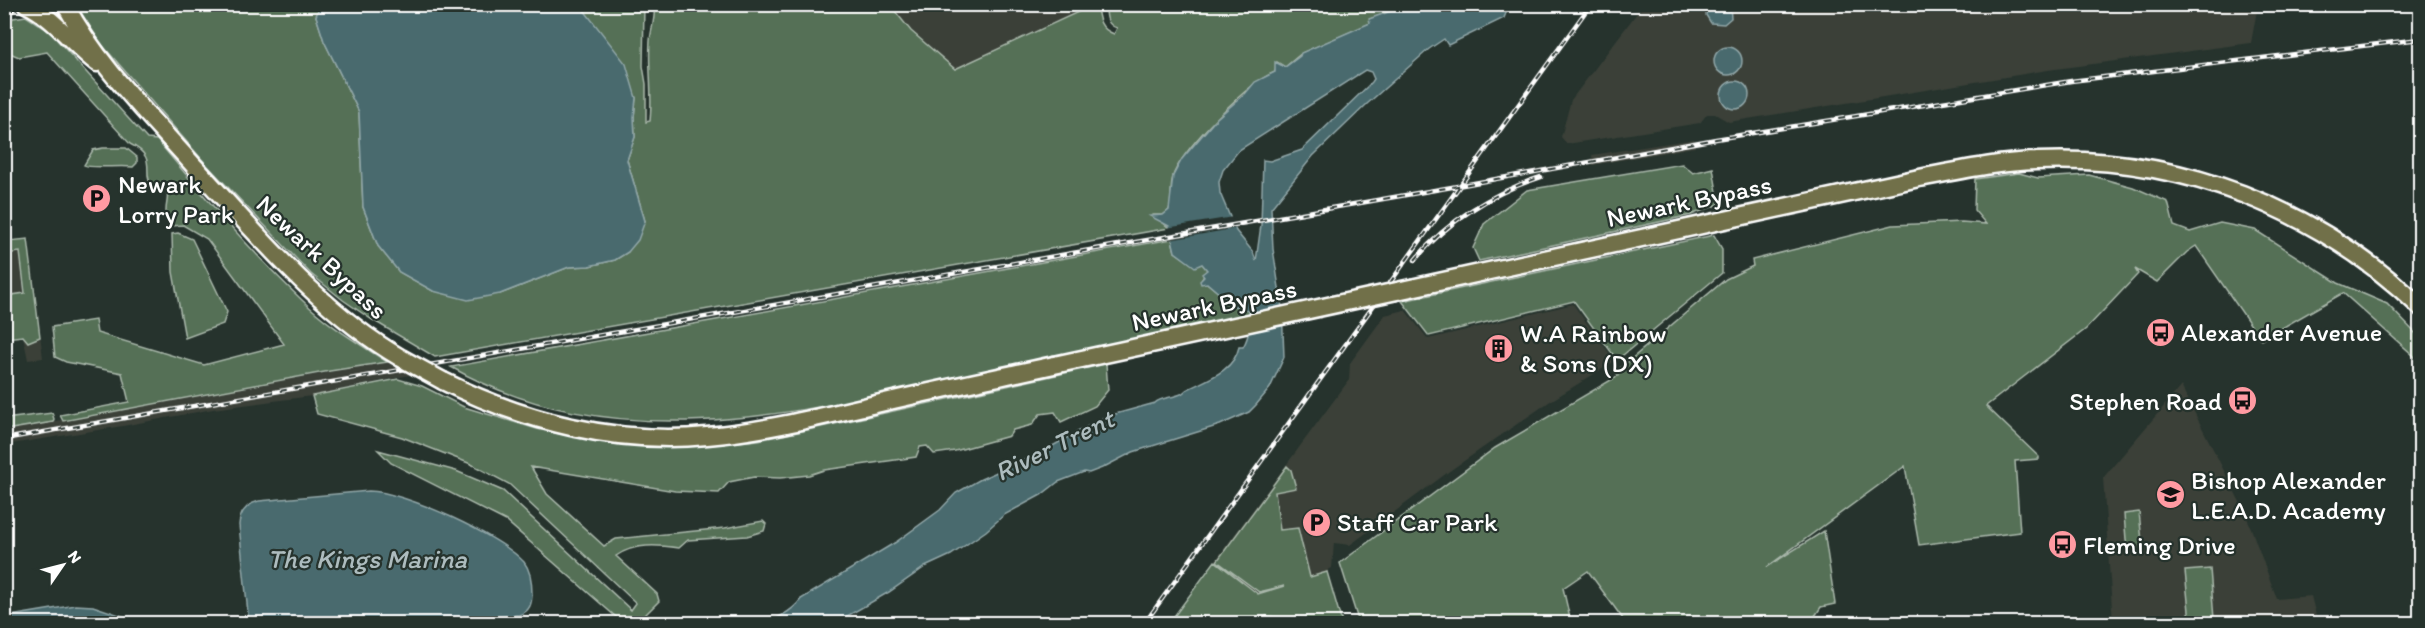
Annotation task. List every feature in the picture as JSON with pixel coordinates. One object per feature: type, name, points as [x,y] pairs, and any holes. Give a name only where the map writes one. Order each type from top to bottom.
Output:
[{"type":"highway","name":"Newark Bypass","points":[[26,4],[48,18],[82,52],[108,71]]},
{"type":"highway","name":"Newark Bypass","points":[[65,4],[108,71],[291,269],[358,330],[401,358],[495,406],[569,426],[633,435],[705,436],[805,421],[1919,178],[1990,165],[2035,161],[2083,160],[2125,164],[2192,177],[2230,188],[2269,204],[2346,246],[2399,286],[2421,307]]},
{"type":"shaded area","points":[[890,5],[1093,5],[955,69],[911,31]]},
{"type":"shaded area","points":[[1643,5],[2258,5],[2251,43],[2048,70],[1729,122],[1715,114],[1707,114],[1700,123],[1567,144],[1561,137],[1571,100]]},
{"type":"shaded area","points":[[1694,139],[1695,147],[1593,165],[1592,155]]},
{"type":"shaded area","points":[[28,239],[43,358],[28,360],[23,336],[5,338],[4,242]]},
{"type":"shaded area","points":[[1573,304],[1615,361],[1549,402],[1451,470],[1350,545],[1334,543],[1332,568],[1328,570],[1328,573],[1258,594],[1215,561],[1349,380],[1350,363],[1385,315],[1405,310],[1428,339]]},
{"type":"shaded area","points":[[387,362],[410,375],[312,396],[213,409],[5,445],[4,430]]},
{"type":"shaded area","name":"Bishop Alexander L.E.A.D. Academy","points":[[2181,386],[2245,512],[2277,599],[2311,596],[2318,623],[2113,623],[2103,478]]},
{"type":"green space","points":[[72,5],[320,5],[316,16],[324,41],[359,112],[363,207],[378,246],[399,272],[433,291],[500,294],[569,267],[589,266],[615,260],[628,252],[645,221],[627,160],[635,137],[636,98],[605,39],[580,5],[644,5],[643,66],[646,84],[646,122],[650,121],[651,111],[650,51],[654,5],[890,5],[911,31],[955,69],[1093,5],[1097,5],[1099,19],[1103,26],[1114,34],[1117,28],[1109,22],[1106,5],[1407,5],[1370,19],[1371,23],[1302,53],[1285,67],[1277,62],[1275,72],[1263,78],[1234,101],[1191,147],[1174,173],[1169,210],[1163,215],[1154,215],[1169,228],[435,357],[371,319],[311,274],[206,164],[83,23]]},
{"type":"green space","points":[[26,16],[49,31],[147,139],[157,140],[245,242],[302,300],[332,326],[387,362],[63,421],[60,415],[129,402],[122,373],[66,362],[55,357],[52,327],[95,320],[97,333],[204,365],[284,344],[207,239],[183,225],[172,226],[166,215],[168,197],[166,187],[152,186],[144,154],[130,144],[47,52],[19,57],[5,51],[5,23],[13,18]]},
{"type":"green space","points":[[126,148],[137,157],[137,163],[133,167],[84,165],[93,150]]},
{"type":"green space","points":[[1682,164],[1693,173],[1713,168],[1719,204],[1691,215],[1479,261],[1473,248],[1484,224],[1527,190]]},
{"type":"green space","points":[[2019,173],[2038,178],[2089,175],[2133,187],[2168,202],[2174,226],[2190,232],[2220,223],[2255,230],[2338,283],[2387,304],[2420,338],[2420,366],[2414,356],[2343,293],[2261,340],[2196,246],[2157,282],[2135,269],[2138,274],[2086,329],[1986,406],[2039,457],[2039,459],[2015,461],[2020,532],[1919,545],[1905,466],[1767,567],[1824,531],[1835,604],[1821,607],[1813,619],[1796,623],[1592,623],[1623,619],[1588,571],[1563,588],[1571,623],[1359,623],[1340,563],[1495,448],[1618,376],[1616,372],[1726,279],[1753,266],[1752,260],[1893,225],[1962,222],[1986,224],[1974,210],[1975,179]]},
{"type":"green space","points":[[4,210],[7,214],[9,241],[28,239],[40,337],[28,342],[23,336],[5,338],[5,296],[25,293],[20,252],[5,254]]},
{"type":"green space","points":[[178,233],[192,239],[227,312],[223,324],[185,338],[173,272],[172,234]]},
{"type":"green space","points":[[1714,235],[1722,249],[1722,273],[1617,360],[1574,301],[1429,336],[1402,301]]},
{"type":"green space","points":[[1172,239],[1175,252],[1195,266],[1202,263],[1207,270],[1202,279],[1235,306],[1247,309],[1250,314],[847,402],[780,413],[712,420],[646,420],[579,413],[514,396],[451,367]]},
{"type":"green space","points":[[1106,364],[1108,390],[1095,406],[1061,422],[1055,412],[1040,414],[1032,425],[1013,430],[1009,436],[955,451],[934,454],[927,446],[920,447],[916,457],[824,470],[809,475],[780,478],[754,477],[729,482],[719,493],[675,491],[531,467],[547,494],[604,546],[616,539],[725,528],[763,521],[766,524],[764,531],[747,536],[688,540],[679,548],[638,547],[616,556],[657,594],[659,601],[636,624],[623,623],[506,521],[391,463],[378,450],[456,471],[503,491],[631,610],[636,603],[509,484],[471,464],[402,437],[317,414],[312,396],[398,379],[422,386],[464,407],[537,429],[633,445],[700,446],[758,440],[803,431]]},
{"type":"green space","points":[[52,413],[53,422],[5,430],[5,419]]},
{"type":"green space","points":[[1287,466],[1291,470],[1296,488],[1275,492],[1280,530],[1298,528],[1310,577],[1327,572],[1342,623],[1266,616],[1260,623],[1169,623],[1215,561],[1258,594],[1284,586],[1259,592],[1217,561]]},
{"type":"green space","points":[[2139,512],[2143,551],[2127,552],[2124,514]]},
{"type":"green space","points":[[2210,569],[2214,619],[2190,621],[2185,571]]},
{"type":"water","points":[[1708,4],[1730,5],[1731,18],[1724,24],[1711,23],[1706,15]]},
{"type":"water","points":[[320,5],[580,5],[626,64],[636,98],[635,137],[627,160],[645,221],[638,240],[628,252],[615,260],[589,266],[569,267],[500,294],[468,300],[433,291],[399,272],[378,246],[363,207],[359,112],[324,41],[316,16]]},
{"type":"water","points":[[1407,5],[1516,5],[1508,8],[1504,18],[1448,45],[1444,39],[1429,49],[1313,156],[1271,208],[1273,249],[1282,307],[1284,357],[1270,388],[1249,412],[1220,425],[1133,452],[1102,468],[1058,482],[1041,495],[1004,515],[986,531],[951,555],[925,567],[889,592],[847,616],[840,623],[759,624],[782,615],[801,599],[896,542],[940,510],[956,493],[981,479],[1040,453],[1108,415],[1182,394],[1226,368],[1247,339],[1250,324],[1248,310],[1234,306],[1207,283],[1201,284],[1200,281],[1204,277],[1202,274],[1207,270],[1202,264],[1195,267],[1175,252],[1169,226],[1150,216],[1163,215],[1169,210],[1173,176],[1182,159],[1217,118],[1245,94],[1255,82],[1275,72],[1275,62],[1285,67],[1301,53],[1370,23],[1369,19]],"holes":[[[1365,70],[1371,72],[1374,79],[1372,82],[1302,150],[1270,161],[1263,160],[1261,225],[1256,261],[1253,252],[1236,231],[1220,193],[1219,182],[1223,170],[1239,150]]]},
{"type":"water","points":[[1728,47],[1738,51],[1742,61],[1738,71],[1728,75],[1718,71],[1714,61],[1718,51]]},
{"type":"water","points":[[1735,81],[1745,85],[1749,95],[1745,105],[1735,109],[1725,105],[1721,95],[1725,85]]},
{"type":"water","name":"The Kings Marina","points":[[369,491],[404,498],[451,517],[512,551],[524,562],[530,573],[532,597],[528,609],[519,615],[424,624],[249,623],[239,525],[245,509],[259,501]]},
{"type":"water","points":[[76,605],[93,606],[143,623],[5,623],[5,617]]},
{"type":"pier","points":[[1233,217],[1238,228],[1169,240],[1166,228]]},
{"type":"railway","points":[[1144,624],[1591,4]]},
{"type":"railway","points":[[4,439],[1716,139],[2071,81],[2420,39]]},
{"type":"railway","points":[[1415,260],[1442,233],[1472,210],[1506,191],[1541,177]]},
{"type":"place","name":"Newark Lorry Park","points":[[97,199]]},
{"type":"place","name":"Alexander Avenue","points":[[2160,332]]},
{"type":"place","name":"W.A Rainbow & Sons (DX)","points":[[1499,348]]},
{"type":"place","name":"Stephen Road","points":[[2243,401]]},
{"type":"place","name":"Bishop Alexander L.E.A.D. Academy","points":[[2170,495]]},
{"type":"place","name":"Staff Car Park","points":[[1316,522]]},
{"type":"place","name":"Fleming Drive","points":[[2062,545]]},
{"type":"water label","name":"River Trent","points":[[1054,445]]}]
